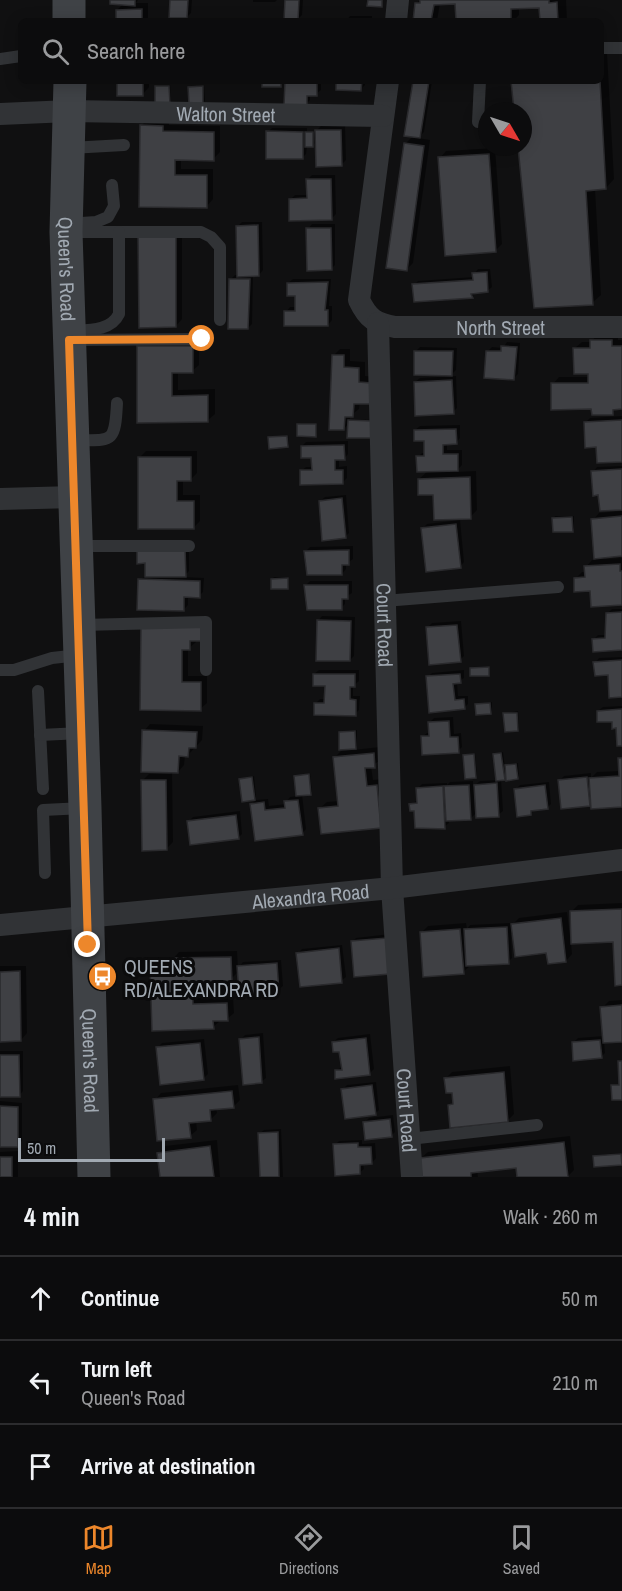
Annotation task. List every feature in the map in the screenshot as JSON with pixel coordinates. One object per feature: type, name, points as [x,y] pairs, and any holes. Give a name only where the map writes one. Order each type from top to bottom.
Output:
[{"type":"main road","points":[[69,0],[69,18]]},
{"type":"main road","name":"Queen's Road","points":[[70,96],[66,228],[85,808],[94,1177]]},
{"type":"street","points":[[396,18],[398,0]]},
{"type":"street","points":[[378,323],[365,313],[359,300],[388,84]]},
{"type":"street","name":"Walton Street","points":[[0,114],[70,96],[383,116]]},
{"type":"street","name":"North Street","points":[[378,323],[395,327],[536,329],[622,327]]},
{"type":"street","name":"Court Road","points":[[378,323],[392,888],[412,1177]]},
{"type":"street","points":[[0,499],[74,497]]},
{"type":"street","name":"Alexandra Road","points":[[0,925],[392,888],[622,860]]},
{"type":"lane","points":[[604,48],[622,48]]},
{"type":"lane","points":[[0,59],[18,56]]},
{"type":"lane","points":[[479,102],[480,84]]},
{"type":"lane","points":[[68,148],[124,145]]},
{"type":"lane","points":[[66,228],[108,217],[114,206],[112,185]]},
{"type":"lane","points":[[66,228],[118,232],[201,232],[210,237],[220,247],[220,320]]},
{"type":"lane","points":[[69,335],[110,326],[120,314],[118,232]]},
{"type":"lane","points":[[69,335],[202,339]]},
{"type":"lane","points":[[72,441],[102,440],[111,436],[116,428],[117,403]]},
{"type":"lane","points":[[76,546],[189,546]]},
{"type":"lane","points":[[384,601],[558,586]]},
{"type":"lane","points":[[0,670],[14,670],[52,658],[80,640],[206,622],[206,670]]},
{"type":"lane","points":[[38,691],[43,789]]},
{"type":"lane","points":[[40,735],[82,732]]},
{"type":"lane","points":[[45,873],[43,810],[85,808]]},
{"type":"lane","points":[[409,1139],[537,1125]]},
{"type":"building","points":[[110,0],[135,0],[135,6],[110,4]]},
{"type":"building","points":[[170,0],[188,0],[187,18],[169,18]]},
{"type":"building","points":[[285,0],[299,0],[298,18],[284,18]]},
{"type":"building","points":[[368,0],[382,0],[382,7],[367,6]]},
{"type":"building","points":[[420,0],[549,0],[549,3],[557,2],[558,18],[540,18],[539,8],[511,9],[511,18],[456,18],[455,4],[434,5],[432,18],[413,18],[415,3],[420,3]]},
{"type":"building","points":[[142,9],[142,18],[116,18],[116,10]]},
{"type":"building","points":[[117,84],[143,84],[143,96],[117,96]]},
{"type":"building","points":[[262,84],[281,84],[281,87],[262,87]]},
{"type":"building","points":[[285,84],[317,84],[317,96],[307,96],[307,106],[284,105]]},
{"type":"building","points":[[336,84],[362,84],[361,91],[336,90]]},
{"type":"building","points":[[413,84],[429,84],[420,138],[404,136]]},
{"type":"building","points":[[511,84],[600,84],[606,189],[586,191],[593,305],[534,308],[519,156],[532,156],[532,102],[513,102]]},
{"type":"building","points":[[155,86],[169,86],[170,104],[155,104]]},
{"type":"building","points":[[203,86],[203,104],[189,105],[188,87]]},
{"type":"building","points":[[140,125],[163,126],[163,131],[214,132],[214,161],[175,160],[175,175],[207,175],[207,208],[139,207]]},
{"type":"building","points":[[315,130],[341,130],[342,166],[316,167]]},
{"type":"building","points":[[266,131],[303,132],[303,159],[266,159]]},
{"type":"building","points":[[305,132],[313,132],[313,147],[305,147]]},
{"type":"building","points":[[404,143],[424,146],[407,271],[386,268]]},
{"type":"building","points":[[489,156],[496,252],[445,256],[438,157]]},
{"type":"building","points":[[306,179],[331,179],[332,220],[289,221],[289,199],[307,198]]},
{"type":"building","points":[[258,225],[259,276],[237,277],[236,226]]},
{"type":"building","points":[[306,228],[331,228],[332,270],[307,271]]},
{"type":"building","points":[[176,234],[176,327],[139,328],[138,235]]},
{"type":"building","points":[[487,272],[488,292],[471,294],[473,298],[414,302],[412,284],[473,280],[472,273]]},
{"type":"building","points":[[229,279],[250,279],[248,329],[228,329]]},
{"type":"building","points":[[328,282],[325,310],[328,310],[328,326],[284,326],[284,311],[295,311],[295,296],[287,296],[287,283]]},
{"type":"building","points":[[590,340],[612,340],[612,346],[622,346],[622,409],[613,410],[613,415],[592,415],[591,409],[551,410],[551,383],[588,383],[588,374],[574,374],[573,348],[590,348]]},
{"type":"building","points":[[137,346],[193,346],[193,373],[172,373],[172,396],[208,395],[208,422],[137,423]]},
{"type":"building","points":[[501,346],[517,347],[514,380],[484,378],[486,351],[501,351]]},
{"type":"building","points":[[414,351],[453,351],[452,376],[414,375]]},
{"type":"building","points":[[332,355],[344,355],[344,367],[359,368],[359,382],[371,383],[370,404],[354,404],[353,417],[345,417],[344,430],[329,430]]},
{"type":"building","points":[[452,380],[454,414],[415,416],[414,382]]},
{"type":"building","points":[[348,420],[371,421],[371,438],[347,438]]},
{"type":"building","points":[[622,420],[622,462],[597,463],[596,447],[585,448],[584,422]]},
{"type":"building","points":[[297,424],[316,424],[316,437],[297,436]]},
{"type":"building","points":[[456,429],[457,444],[443,445],[443,454],[458,454],[458,471],[417,472],[416,456],[424,456],[424,441],[414,441],[414,430]]},
{"type":"building","points":[[287,436],[288,447],[269,449],[268,437]]},
{"type":"building","points":[[344,445],[345,460],[335,460],[335,470],[343,470],[343,484],[300,485],[300,470],[312,470],[311,458],[301,458],[301,446]]},
{"type":"building","points":[[138,457],[191,457],[191,481],[177,481],[177,501],[194,501],[194,529],[138,529]]},
{"type":"building","points":[[622,469],[622,510],[600,511],[598,495],[593,496],[591,471]]},
{"type":"building","points":[[470,477],[471,519],[434,520],[433,495],[418,495],[418,479]]},
{"type":"building","points":[[342,498],[346,538],[322,541],[319,501]]},
{"type":"building","points":[[622,516],[622,556],[594,559],[591,519]]},
{"type":"building","points":[[572,517],[573,532],[553,532],[552,518]]},
{"type":"building","points":[[456,524],[461,568],[426,572],[421,528]]},
{"type":"building","points":[[137,548],[185,548],[186,577],[145,577],[145,563],[137,564]]},
{"type":"building","points":[[349,550],[349,565],[342,565],[342,575],[307,575],[304,551]]},
{"type":"building","points":[[620,564],[622,605],[591,607],[590,591],[574,592],[574,578],[585,577],[584,566]]},
{"type":"building","points":[[288,578],[288,589],[271,589],[271,579]]},
{"type":"building","points":[[138,579],[200,581],[200,598],[184,597],[184,611],[137,610]]},
{"type":"building","points":[[304,585],[348,585],[348,599],[342,599],[342,610],[307,610]]},
{"type":"building","points":[[622,612],[622,650],[593,652],[592,639],[605,638],[606,613]]},
{"type":"building","points":[[317,620],[351,621],[350,661],[316,661]]},
{"type":"building","points":[[457,625],[461,662],[429,665],[426,627]]},
{"type":"building","points":[[141,626],[201,626],[201,641],[190,641],[190,650],[182,650],[182,682],[201,682],[201,711],[140,710]]},
{"type":"building","points":[[622,660],[622,697],[609,698],[608,675],[595,676],[593,662]]},
{"type":"building","points":[[489,667],[489,676],[470,676],[470,668]]},
{"type":"building","points":[[313,674],[355,674],[355,687],[350,687],[350,699],[356,700],[356,716],[314,715],[314,703],[324,703],[325,686],[313,686]]},
{"type":"building","points":[[460,674],[461,683],[453,684],[455,700],[464,699],[465,709],[429,713],[426,676]]},
{"type":"building","points":[[490,703],[491,714],[476,715],[475,704]]},
{"type":"building","points":[[622,709],[622,746],[617,746],[616,728],[612,729],[612,722],[597,722],[597,711]]},
{"type":"building","points":[[503,713],[517,713],[518,731],[505,732]]},
{"type":"building","points":[[449,721],[450,737],[458,737],[459,753],[422,755],[421,736],[429,736],[428,722]]},
{"type":"building","points":[[142,730],[197,732],[196,748],[189,748],[188,757],[179,756],[178,773],[141,772]]},
{"type":"building","points":[[355,731],[356,749],[339,750],[339,732]]},
{"type":"building","points":[[374,753],[375,768],[365,768],[367,786],[377,785],[381,828],[321,834],[318,808],[338,806],[333,757]]},
{"type":"building","points":[[501,753],[505,780],[496,781],[493,754]]},
{"type":"building","points":[[474,754],[476,778],[465,779],[463,755]]},
{"type":"building","points":[[618,758],[622,758],[622,807],[591,809],[589,778],[619,776]]},
{"type":"building","points":[[516,764],[518,779],[506,781],[505,765]]},
{"type":"building","points":[[309,774],[311,795],[296,796],[294,776]]},
{"type":"building","points":[[252,777],[255,800],[242,802],[239,779]]},
{"type":"building","points":[[587,777],[590,806],[561,809],[558,780]]},
{"type":"building","points":[[141,780],[166,780],[167,850],[142,851]]},
{"type":"building","points":[[497,783],[499,817],[476,818],[474,785]]},
{"type":"building","points":[[469,785],[471,820],[446,821],[444,786]]},
{"type":"building","points":[[545,785],[548,809],[531,811],[531,815],[517,817],[514,789]]},
{"type":"building","points":[[443,786],[445,829],[415,828],[414,811],[410,811],[409,804],[417,803],[416,788]]},
{"type":"building","points":[[298,800],[303,835],[255,841],[250,804],[264,802],[265,810],[285,808],[284,801]]},
{"type":"building","points":[[236,815],[239,839],[190,845],[187,821]]},
{"type":"building","points":[[622,909],[622,985],[615,986],[613,942],[571,944],[570,911]]},
{"type":"building","points":[[561,918],[566,962],[548,964],[546,953],[515,957],[511,924]]},
{"type":"building","points":[[507,927],[509,964],[466,966],[464,929]]},
{"type":"building","points":[[460,929],[464,974],[423,977],[420,932]]},
{"type":"building","points":[[387,938],[390,974],[354,977],[351,941]]},
{"type":"building","points":[[339,948],[342,983],[300,987],[296,953]]},
{"type":"building","points":[[231,957],[232,981],[192,982],[193,1004],[227,1003],[228,1021],[213,1021],[214,1029],[152,1031],[150,966],[171,966],[170,958]]},
{"type":"building","points":[[277,963],[279,992],[239,994],[237,966]]},
{"type":"building","points":[[20,971],[21,1041],[0,1042],[0,972]]},
{"type":"building","points":[[622,1005],[622,1042],[603,1043],[600,1007]]},
{"type":"building","points":[[259,1037],[262,1083],[243,1085],[239,1039]]},
{"type":"building","points":[[366,1038],[370,1075],[335,1079],[335,1070],[342,1070],[339,1052],[333,1052],[332,1042]]},
{"type":"building","points":[[600,1040],[602,1058],[573,1061],[572,1042]]},
{"type":"building","points":[[200,1043],[204,1080],[160,1085],[156,1047]]},
{"type":"building","points":[[0,1055],[19,1055],[20,1097],[0,1097]]},
{"type":"building","points":[[618,1061],[622,1061],[622,1100],[612,1100],[611,1085],[619,1085]]},
{"type":"building","points":[[504,1072],[508,1122],[450,1128],[448,1105],[453,1104],[452,1093],[446,1093],[444,1078]]},
{"type":"building","points":[[372,1085],[376,1115],[345,1119],[341,1089]]},
{"type":"building","points":[[232,1091],[234,1108],[210,1110],[211,1121],[189,1123],[191,1138],[157,1141],[153,1099]]},
{"type":"building","points":[[0,1106],[18,1107],[18,1147],[0,1147]]},
{"type":"building","points":[[390,1119],[392,1137],[365,1140],[363,1122]]},
{"type":"building","points":[[278,1132],[279,1177],[260,1177],[258,1133]]},
{"type":"building","points":[[564,1142],[568,1177],[517,1177],[516,1168],[471,1173],[471,1177],[422,1177],[420,1158]]},
{"type":"building","points":[[358,1143],[358,1147],[371,1147],[372,1164],[360,1165],[360,1174],[335,1176],[333,1144]]},
{"type":"building","points":[[210,1146],[214,1177],[160,1177],[157,1153]]},
{"type":"building","points":[[621,1154],[622,1165],[594,1167],[593,1156]]},
{"type":"building","points":[[0,1157],[12,1157],[12,1177],[0,1177]]},
{"type":"place","name":"QUEENS RD/ALEXANDRA RD","points":[[103,977]]},
{"type":"route","points":[[88,945],[69,340],[202,339]]}]
